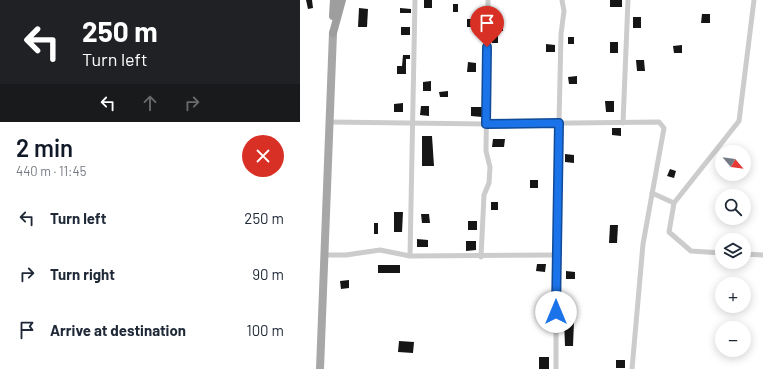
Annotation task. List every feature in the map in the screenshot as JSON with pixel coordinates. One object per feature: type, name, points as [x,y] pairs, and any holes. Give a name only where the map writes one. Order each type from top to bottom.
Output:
[{"type":"highway","points":[[333,32],[334,0]]},
{"type":"highway","points":[[333,32],[342,0]]},
{"type":"main road","points":[[320,369],[333,32]]},
{"type":"street","points":[[410,256],[411,124],[415,0]]},
{"type":"street","points":[[481,257],[484,195],[489,183],[490,167],[486,151],[488,0]]},
{"type":"street","points":[[556,369],[556,255],[561,34],[564,11],[562,0]]},
{"type":"street","points":[[623,123],[628,0]]},
{"type":"street","points":[[715,253],[691,251],[669,232],[674,202],[739,121],[754,0]]},
{"type":"street","points":[[329,122],[411,124],[659,122],[664,128],[643,244],[632,369]]},
{"type":"street","points":[[652,193],[674,202]]},
{"type":"street","points":[[324,255],[346,255],[380,250],[410,256],[481,257],[556,255]]},
{"type":"street","points":[[751,254],[763,255]]},
{"type":"building","points":[[306,0],[312,0],[313,8],[308,9]]},
{"type":"building","points":[[424,0],[432,0],[432,8],[424,8]]},
{"type":"building","points":[[610,0],[622,0],[622,7],[610,7]]},
{"type":"building","points":[[453,4],[458,4],[458,12],[453,12]]},
{"type":"building","points":[[359,8],[368,9],[367,27],[358,27]]},
{"type":"building","points":[[400,8],[411,9],[411,13],[400,13]]},
{"type":"building","points":[[702,14],[710,14],[710,23],[701,23]]},
{"type":"building","points":[[633,17],[641,17],[641,28],[633,28]]},
{"type":"building","points":[[467,19],[476,19],[476,27],[467,27]]},
{"type":"building","points":[[503,23],[503,31],[495,31],[495,24]]},
{"type":"building","points":[[401,27],[410,27],[410,35],[401,35]]},
{"type":"building","points":[[492,35],[498,35],[498,43],[492,43]]},
{"type":"building","points":[[568,37],[574,37],[574,44],[568,44]]},
{"type":"building","points":[[610,42],[618,42],[618,53],[610,53]]},
{"type":"building","points":[[546,44],[555,45],[555,52],[546,52]]},
{"type":"building","points":[[682,45],[682,53],[674,53],[673,46]]},
{"type":"building","points":[[403,55],[410,55],[410,59],[406,59],[406,74],[397,74],[397,66],[402,66]]},
{"type":"building","points":[[636,60],[644,60],[645,71],[637,71]]},
{"type":"building","points":[[468,62],[476,63],[476,72],[467,72]]},
{"type":"building","points":[[577,76],[577,84],[569,84],[568,77]]},
{"type":"building","points":[[431,81],[431,91],[423,91],[423,82]]},
{"type":"building","points":[[448,91],[448,97],[440,97],[439,92]]},
{"type":"building","points":[[605,101],[614,101],[614,112],[606,112]]},
{"type":"building","points":[[403,103],[403,112],[394,112],[394,104]]},
{"type":"building","points":[[421,106],[429,106],[429,116],[420,115]]},
{"type":"building","points":[[471,107],[482,107],[482,117],[471,116]]},
{"type":"building","points":[[612,128],[621,128],[621,136],[612,135]]},
{"type":"building","points":[[422,136],[432,136],[434,166],[422,166]]},
{"type":"building","points":[[493,139],[505,139],[504,147],[492,147]]},
{"type":"building","points":[[565,154],[574,155],[574,163],[565,162]]},
{"type":"building","points":[[670,169],[676,171],[674,178],[667,176]]},
{"type":"building","points":[[530,180],[538,180],[538,188],[530,188]]},
{"type":"building","points":[[491,202],[498,202],[498,210],[491,210]]},
{"type":"building","points":[[394,212],[403,212],[402,232],[394,232]]},
{"type":"building","points":[[421,214],[429,214],[430,223],[422,223]]},
{"type":"building","points":[[468,221],[477,221],[477,230],[468,230]]},
{"type":"building","points":[[374,223],[378,223],[378,234],[374,234]]},
{"type":"building","points":[[610,225],[618,225],[617,243],[609,243]]},
{"type":"building","points":[[417,239],[428,240],[428,247],[417,247]]},
{"type":"building","points":[[466,241],[476,241],[476,250],[466,251]]},
{"type":"building","points":[[537,264],[546,264],[545,272],[536,271]]},
{"type":"building","points":[[378,265],[400,265],[400,273],[378,273]]},
{"type":"building","points":[[566,271],[575,272],[575,279],[566,279]]},
{"type":"building","points":[[349,280],[349,288],[341,289],[340,281]]},
{"type":"building","points":[[564,321],[574,321],[573,346],[565,346]]},
{"type":"building","points":[[399,341],[414,342],[413,353],[398,352]]},
{"type":"building","points":[[539,357],[549,357],[549,369],[539,369]]},
{"type":"building","points":[[616,360],[625,360],[625,368],[616,368]]},
{"type":"route","points":[[487,47],[486,124],[559,123],[556,312]]}]
